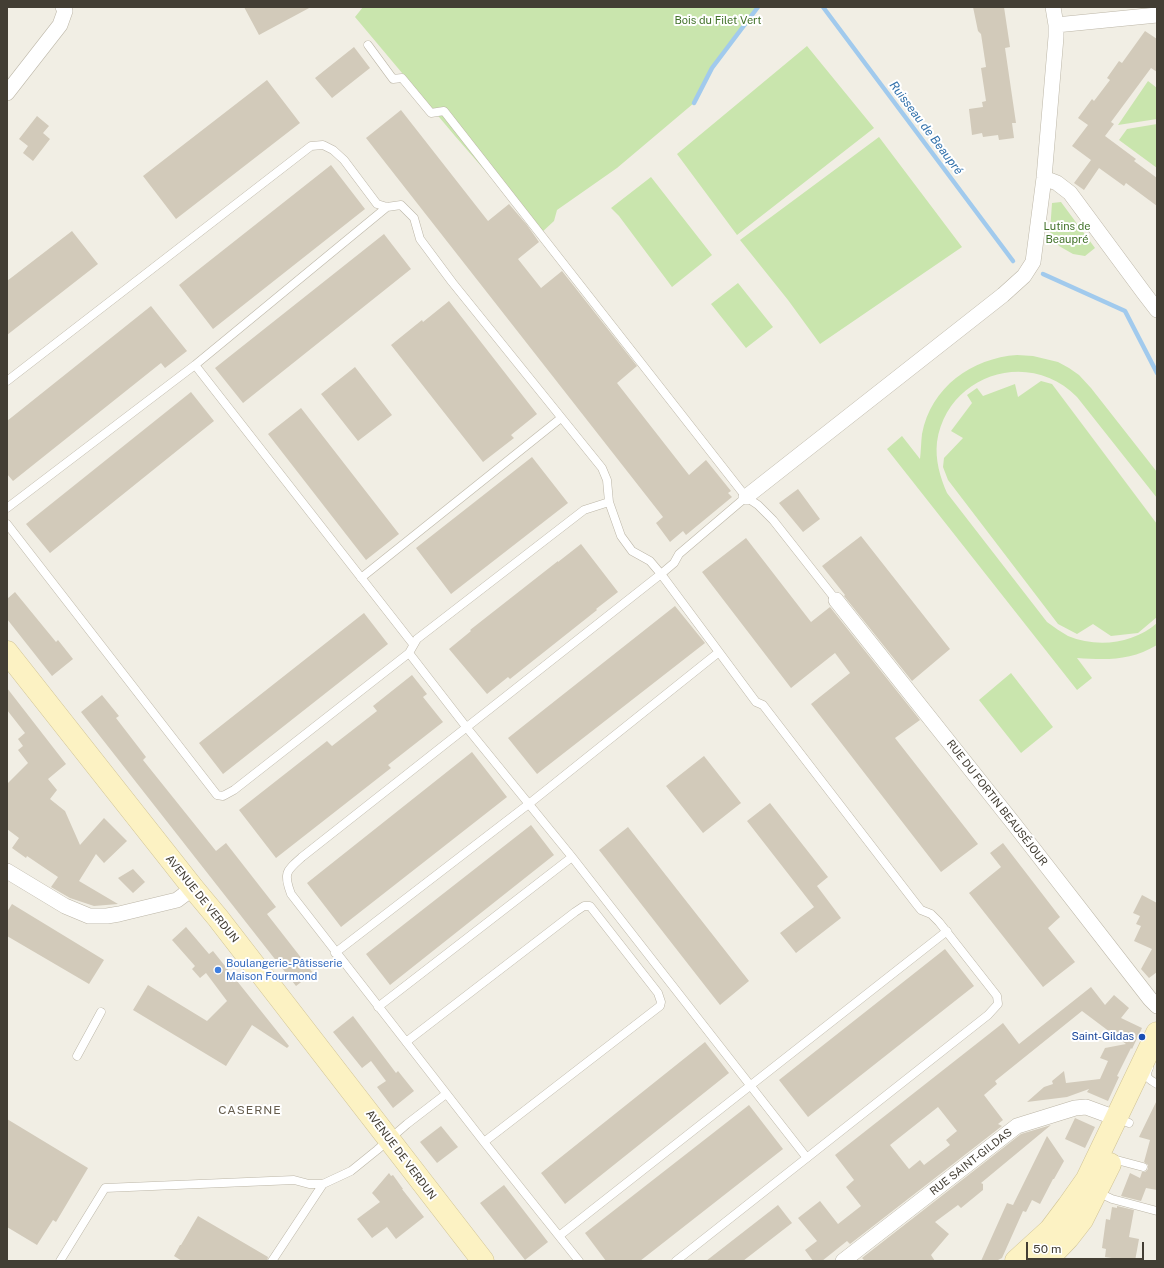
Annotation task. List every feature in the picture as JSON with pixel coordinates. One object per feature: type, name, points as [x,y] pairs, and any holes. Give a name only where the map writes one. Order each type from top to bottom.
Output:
[{"type":"main road","name":"AVENUE DE VERDUN","points":[[7,652],[226,928],[483,1261]]},
{"type":"main road","points":[[1046,1261],[1068,1238],[1082,1220],[1115,1155],[1123,1121],[1154,1039]]},
{"type":"main road","points":[[1016,1261],[1050,1230],[1087,1178],[1123,1121],[1155,1077]]},
{"type":"street","points":[[746,497],[997,300],[1024,276],[1033,262],[1044,178],[1056,37],[1053,7]]},
{"type":"street","points":[[7,93],[60,24],[64,9]]},
{"type":"street","points":[[1056,25],[1157,15]]},
{"type":"street","points":[[1044,178],[1057,183],[1070,193],[1157,310]]},
{"type":"street","name":"RUE DU FORTIN BEAUSÉJOUR","points":[[836,600],[1157,1006]]},
{"type":"street","points":[[7,872],[65,906],[89,916],[119,914],[177,900],[193,888]]},
{"type":"street","name":"RUE SAINT-GILDAS","points":[[843,1261],[1017,1126],[1075,1108],[1086,1107],[1123,1121]]},
{"type":"lane","points":[[368,45],[394,79],[402,78],[431,113],[444,111],[746,497],[758,505],[773,520],[836,600]]},
{"type":"lane","points":[[7,381],[311,146],[323,145],[333,150],[344,160],[377,204],[387,207],[401,205],[414,218],[420,239],[457,288],[602,468],[607,480],[609,502],[621,536],[632,551],[650,561],[661,574],[756,702],[763,705],[917,905],[922,910],[931,914],[939,922],[998,996],[998,1004],[988,1015],[676,1261]]},
{"type":"lane","points":[[7,508],[195,365],[387,207]]},
{"type":"lane","points":[[195,365],[413,644]]},
{"type":"lane","points":[[361,578],[561,418]]},
{"type":"lane","points":[[579,1261],[446,1094],[291,894],[287,882],[287,874],[291,867],[302,857],[661,574],[674,563],[679,554],[746,497]]},
{"type":"lane","points":[[7,524],[217,795],[223,796],[234,790],[409,654],[417,639],[584,510],[609,502]]},
{"type":"lane","points":[[336,953],[530,803],[719,652]]},
{"type":"lane","points":[[409,654],[467,728],[530,803],[807,1158]]},
{"type":"lane","points":[[378,1007],[572,857]]},
{"type":"lane","points":[[406,1042],[584,906],[590,906],[658,993],[662,1002],[660,1006],[484,1142]]},
{"type":"lane","points":[[559,1236],[947,931]]},
{"type":"lane","points":[[77,1056],[101,1012]]},
{"type":"lane","points":[[1154,1039],[1156,1052],[1146,1073],[1147,1076],[1155,1077]]},
{"type":"lane","points":[[60,1261],[104,1188],[294,1180],[309,1184],[323,1184],[351,1171],[446,1094]]},
{"type":"lane","points":[[1115,1155],[1143,1167]]},
{"type":"lane","points":[[272,1261],[323,1184]]},
{"type":"lane","points":[[1097,1192],[1112,1199],[1157,1211]]},
{"type":"green space","name":"Bois du Filet Vert","points":[[363,7],[757,7],[737,37],[712,68],[694,103],[617,168],[557,210],[554,221],[540,234],[355,17]]},
{"type":"green space","points":[[807,46],[874,128],[737,235],[677,154]]},
{"type":"green space","points":[[1148,81],[1157,88],[1157,119],[1118,125]]},
{"type":"green space","points":[[1157,124],[1157,168],[1119,140],[1127,129]]},
{"type":"green space","points":[[879,137],[962,247],[820,344],[788,300],[740,240]]},
{"type":"green space","points":[[651,177],[712,255],[672,287],[619,216],[611,208]]},
{"type":"green space","name":"Lutins de Beaupré","points":[[1061,202],[1095,248],[1085,256],[1073,254],[1059,246],[1050,232],[1052,203]]},
{"type":"green space","points":[[738,283],[773,327],[746,348],[711,304]]},
{"type":"green space","points":[[1017,355],[1033,356],[1058,362],[1079,375],[1091,388],[1157,472],[1157,498],[1077,397],[1058,382],[1037,374],[1015,372],[993,376],[973,385],[956,399],[944,419],[937,442],[937,462],[947,493],[1047,622],[1068,636],[1079,640],[1103,643],[1126,640],[1137,636],[1157,623],[1157,645],[1147,650],[1128,657],[1108,659],[1077,658],[1092,678],[1077,690],[887,449],[902,436],[920,459],[922,434],[927,417],[934,402],[944,389],[956,378],[984,362],[1000,357]]},
{"type":"green space","points":[[1041,381],[1052,384],[1157,524],[1157,617],[1138,633],[1111,636],[1093,624],[1077,634],[1058,624],[948,480],[943,467],[944,458],[963,438],[951,431],[972,403],[967,395],[977,388],[983,396],[1015,384],[1018,397]]},
{"type":"green space","points":[[1011,673],[1053,727],[1021,753],[979,700]]},
{"type":"building","points":[[244,7],[311,7],[259,35]]},
{"type":"building","points":[[973,7],[1004,7],[1010,47],[1005,48],[1016,123],[1012,123],[1014,138],[999,140],[998,135],[983,137],[982,133],[972,135],[969,109],[983,107],[982,102],[986,101],[981,68],[986,67],[981,34],[978,31]]},
{"type":"building","points":[[1145,31],[1157,39],[1157,72],[1151,68],[1111,122],[1114,124],[1105,136],[1136,159],[1134,161],[1157,178],[1157,206],[1126,183],[1124,186],[1099,168],[1084,190],[1074,183],[1091,160],[1072,146],[1088,125],[1078,118],[1092,99],[1094,101],[1110,80],[1107,78],[1119,61],[1122,63]]},
{"type":"building","points":[[354,47],[370,68],[332,98],[315,78]]},
{"type":"building","points":[[267,80],[300,123],[176,219],[143,176]]},
{"type":"building","points":[[401,110],[488,221],[509,204],[527,225],[539,242],[518,259],[541,288],[562,271],[637,366],[617,383],[689,475],[706,460],[731,491],[728,493],[732,497],[686,535],[683,531],[670,542],[656,523],[663,517],[366,138]]},
{"type":"building","points":[[37,116],[49,126],[43,133],[50,139],[33,161],[23,153],[28,146],[19,139]]},
{"type":"building","points":[[331,165],[365,209],[213,329],[179,285]]},
{"type":"building","points":[[72,231],[98,264],[7,335],[7,281]]},
{"type":"building","points":[[384,234],[411,269],[243,403],[215,368]]},
{"type":"building","points":[[449,301],[537,414],[511,435],[514,438],[483,462],[391,345]]},
{"type":"building","points":[[151,306],[187,351],[165,368],[161,363],[13,481],[7,474],[7,421]]},
{"type":"building","points":[[355,367],[392,415],[358,441],[321,394]]},
{"type":"building","points":[[191,392],[214,421],[50,553],[26,524]]},
{"type":"building","points":[[301,408],[399,534],[366,560],[268,434]]},
{"type":"building","points":[[532,457],[568,503],[451,594],[416,548]]},
{"type":"building","points":[[798,489],[820,519],[803,532],[779,503]]},
{"type":"building","points":[[861,536],[950,649],[912,681],[822,566]]},
{"type":"building","points":[[746,538],[811,622],[830,607],[920,720],[895,738],[978,844],[941,872],[811,704],[850,673],[835,653],[791,688],[702,572]]},
{"type":"building","points":[[581,544],[618,592],[510,679],[508,677],[487,694],[449,649],[471,631],[470,630]]},
{"type":"building","points":[[15,592],[56,642],[58,640],[73,659],[52,676],[7,619],[7,599]]},
{"type":"building","points":[[675,606],[705,643],[537,774],[508,738]]},
{"type":"building","points":[[364,613],[388,644],[223,774],[199,743]]},
{"type":"building","points":[[412,675],[427,694],[423,697],[443,722],[388,765],[391,768],[276,858],[239,810],[327,741],[332,746],[377,711],[373,706]]},
{"type":"building","points":[[7,688],[66,764],[48,779],[57,790],[50,799],[65,811],[80,845],[104,818],[127,841],[104,863],[96,854],[79,881],[118,904],[94,906],[70,898],[51,887],[58,877],[27,856],[26,858],[12,848],[19,838],[7,829],[7,784],[28,763],[18,750],[23,746],[18,739],[25,733],[7,710]]},
{"type":"building","points":[[102,695],[119,716],[116,718],[146,757],[143,760],[216,851],[226,843],[276,907],[267,914],[313,973],[296,986],[81,712]]},
{"type":"building","points":[[472,752],[507,797],[341,927],[307,883]]},
{"type":"building","points":[[704,756],[741,803],[703,833],[666,786]]},
{"type":"building","points":[[770,803],[828,877],[817,886],[841,918],[796,953],[780,933],[814,907],[747,821]]},
{"type":"building","points":[[531,825],[554,855],[390,985],[366,954]]},
{"type":"building","points":[[628,827],[749,981],[720,1005],[599,850]]},
{"type":"building","points":[[1003,843],[1060,917],[1048,928],[1075,962],[1043,987],[969,893],[1001,867],[990,853]]},
{"type":"building","points":[[133,869],[145,882],[133,893],[118,878]]},
{"type":"building","points":[[1142,895],[1157,903],[1157,972],[1149,978],[1141,969],[1152,949],[1134,941],[1141,926],[1136,924],[1140,916],[1133,913]]},
{"type":"building","points":[[12,904],[104,960],[89,984],[7,936],[7,912]]},
{"type":"building","points":[[186,927],[209,954],[213,951],[289,1046],[287,1048],[252,1025],[226,1066],[133,1010],[148,985],[207,1021],[227,1001],[206,973],[200,978],[192,969],[195,966],[172,940]]},
{"type":"building","points":[[945,949],[974,986],[808,1117],[779,1080]]},
{"type":"building","points":[[1091,987],[1105,1005],[1114,995],[1129,1008],[1121,1018],[1142,1028],[1117,1076],[1119,1077],[1108,1101],[1087,1092],[1089,1089],[1067,1097],[1027,1102],[1044,1087],[1053,1084],[1052,1081],[1064,1071],[1066,1083],[1100,1079],[1108,1061],[1100,1058],[1105,1048],[1126,1044],[1082,1011],[995,1081],[997,1084],[984,1095],[1003,1120],[998,1124],[1002,1126],[850,1244],[847,1241],[822,1261],[813,1261],[805,1250],[817,1241],[798,1218],[820,1201],[838,1224],[861,1206],[846,1187],[854,1180],[835,1155],[1003,1023],[1019,1044]],"holes":[[[938,1107],[957,1131],[946,1140],[950,1145],[924,1165],[920,1160],[909,1169],[890,1145]]]},
{"type":"building","points":[[353,1016],[396,1073],[398,1071],[414,1091],[393,1108],[377,1087],[386,1081],[371,1061],[362,1068],[333,1032]]},
{"type":"building","points":[[705,1042],[729,1073],[565,1204],[541,1173]]},
{"type":"building","points":[[1157,1100],[1157,1190],[1146,1188],[1141,1201],[1121,1196],[1130,1173],[1140,1178],[1142,1172],[1145,1172],[1148,1169],[1148,1165],[1144,1162],[1150,1140],[1139,1137]]},
{"type":"building","points":[[749,1105],[783,1149],[640,1261],[606,1261],[585,1233]]},
{"type":"building","points":[[1075,1118],[1095,1127],[1085,1148],[1065,1139]]},
{"type":"building","points":[[7,1119],[88,1168],[56,1222],[53,1220],[37,1245],[7,1227]]},
{"type":"building","points":[[1051,1125],[981,1183],[983,1184],[983,1190],[961,1208],[958,1205],[935,1222],[949,1234],[931,1255],[935,1261],[865,1261],[862,1258],[1021,1134]]},
{"type":"building","points":[[441,1126],[458,1147],[437,1163],[420,1142]]},
{"type":"building","points":[[1047,1136],[1064,1161],[1040,1204],[1032,1200],[1026,1212],[1023,1211],[1002,1258],[998,1260],[981,1261],[1007,1203],[1013,1205]]},
{"type":"building","points":[[389,1173],[391,1176],[393,1175],[424,1217],[396,1239],[387,1227],[372,1238],[357,1219],[380,1202],[372,1193]]},
{"type":"building","points":[[504,1185],[548,1242],[525,1260],[480,1203]]},
{"type":"building","points":[[778,1205],[792,1223],[743,1261],[706,1261]]},
{"type":"building","points":[[1117,1206],[1134,1210],[1129,1237],[1139,1239],[1135,1261],[1119,1261],[1119,1259],[1105,1257],[1106,1249],[1102,1248],[1106,1219],[1110,1220],[1112,1207],[1117,1208]]},
{"type":"building","points":[[198,1216],[268,1257],[267,1261],[182,1261],[174,1256]]},
{"type":"waterway","name":"Ruisseau de Beaupré","points":[[694,103],[712,68],[758,7]]},
{"type":"waterway","name":"Ruisseau de Beaupré","points":[[823,7],[1013,261]]},
{"type":"waterway","name":"Ruisseau de Beaupré","points":[[1043,274],[1125,311],[1157,373]]},
{"type":"place","name":"Boulangerie-Pâtisserie Maison Fourmond","points":[[218,970]]},
{"type":"place","name":"Saint-Gildas","points":[[1142,1037]]},
{"type":"district","name":"CASERNE","points":[[250,1110]]}]
